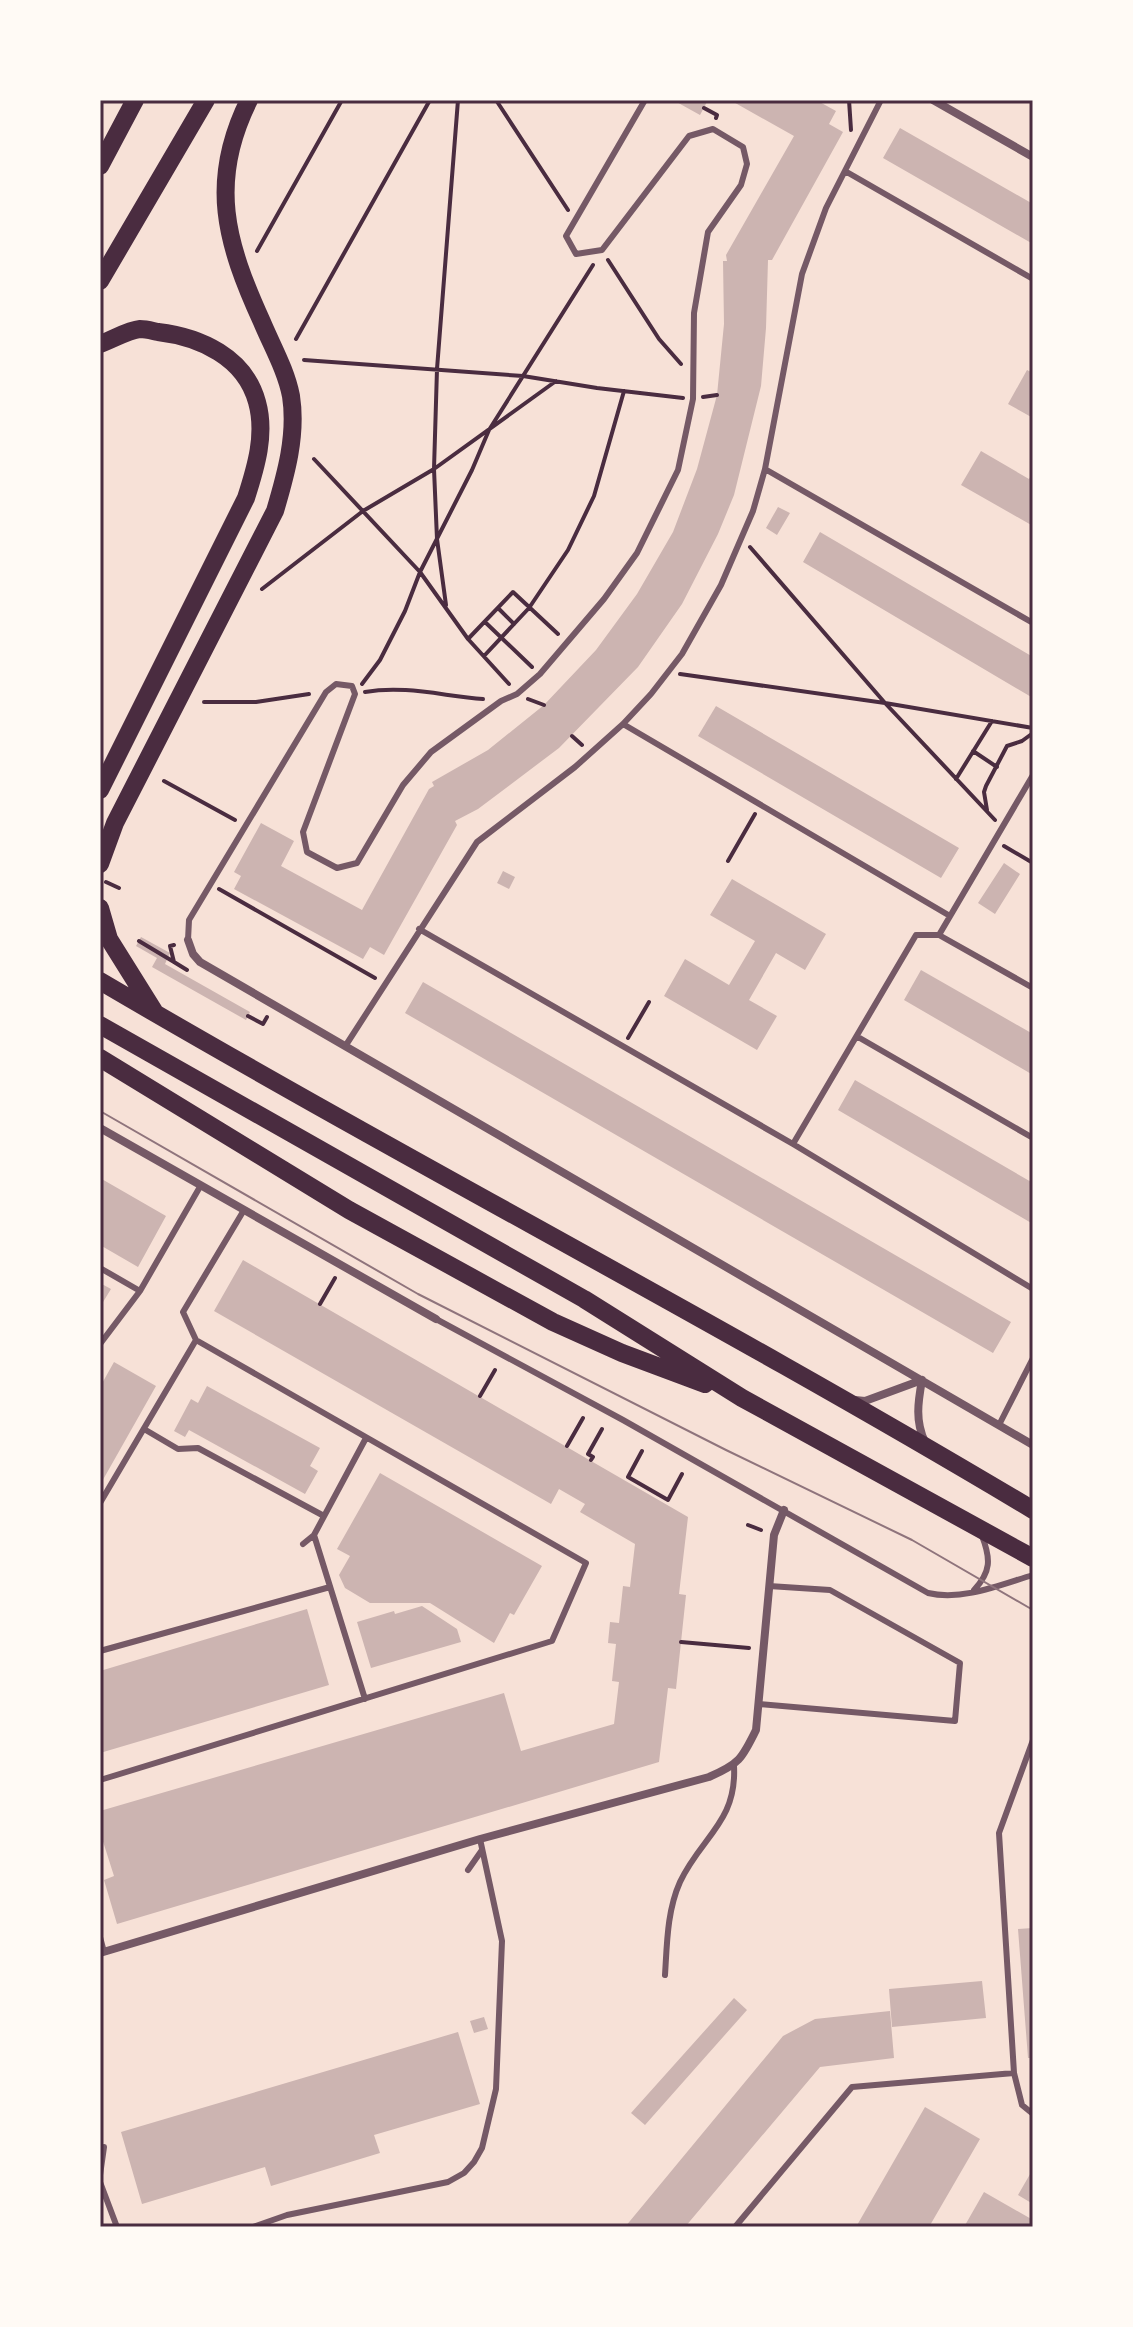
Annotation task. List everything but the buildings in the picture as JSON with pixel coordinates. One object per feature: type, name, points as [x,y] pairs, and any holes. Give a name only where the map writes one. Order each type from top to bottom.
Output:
[{"type":"main road","points":[[100,166],[135,100]]},
{"type":"main road","points":[[100,281],[206,100]]},
{"type":"main road","points":[[100,864],[115,823],[275,511],[285,474],[292,432],[291,396],[282,366],[233,252],[225,216],[224,177],[232,138],[249,100]]},
{"type":"main road","points":[[100,344],[139,329],[178,334],[220,351],[246,378],[257,401],[260,430],[258,462],[246,498],[100,790]]},
{"type":"main road","points":[[100,908],[109,939],[156,1014]]},
{"type":"main road","points":[[100,981],[844,1399],[1033,1510]]},
{"type":"main road","points":[[100,1025],[584,1299],[742,1398],[1033,1558]]},
{"type":"main road","points":[[100,1058],[349,1210],[553,1322],[622,1353],[742,1398]]},
{"type":"street","points":[[933,100],[1033,157]]},
{"type":"street","points":[[188,940],[200,962],[1033,1445]]},
{"type":"street","points":[[100,1128],[436,1319]]},
{"type":"street","points":[[844,1399],[865,1401],[922,1380]]},
{"type":"street","points":[[922,1380],[917,1407],[919,1429],[926,1446]]},
{"type":"street","points":[[102,1953],[480,1839],[709,1777],[734,1766],[756,1730],[774,1535],[784,1510]]},
{"type":"lane","points":[[188,940],[189,920],[326,692],[336,684],[352,686],[355,694],[303,832],[307,852],[337,868],[357,863],[403,785],[431,752],[501,701],[517,694],[569,644],[637,553],[678,470],[693,399],[694,313],[708,232],[741,185],[747,164],[743,147],[713,129],[689,136],[602,250],[576,254],[566,236],[574,218],[645,100]]},
{"type":"lane","points":[[346,1045],[477,842],[575,767],[623,724],[682,654],[721,585],[753,511],[765,469],[802,274],[826,208],[881,100]]},
{"type":"lane","points":[[845,171],[1033,279]]},
{"type":"lane","points":[[765,469],[1033,623]]},
{"type":"lane","points":[[623,724],[950,916]]},
{"type":"lane","points":[[939,935],[1033,775]]},
{"type":"lane","points":[[419,929],[793,1144],[1033,1289]]},
{"type":"lane","points":[[793,1144],[916,935],[939,935],[1033,988]]},
{"type":"lane","points":[[858,1037],[1033,1138]]},
{"type":"lane","points":[[100,1344],[140,1291],[201,1185]]},
{"type":"lane","points":[[100,1780],[552,1641],[586,1563],[196,1340],[183,1312],[244,1210]]},
{"type":"lane","points":[[100,1268],[140,1291]]},
{"type":"lane","points":[[436,1319],[784,1510],[928,1593],[944,1597],[959,1596],[1033,1575]]},
{"type":"lane","points":[[100,1503],[196,1340]]},
{"type":"lane","points":[[999,1425],[1033,1358]]},
{"type":"lane","points":[[144,1429],[178,1449],[198,1448],[324,1516]]},
{"type":"lane","points":[[303,1544],[314,1535],[366,1438]]},
{"type":"lane","points":[[974,1590],[983,1581],[990,1563],[977,1527]]},
{"type":"lane","points":[[314,1535],[365,1699]]},
{"type":"lane","points":[[759,1704],[955,1721],[960,1663],[830,1590],[769,1586]]},
{"type":"lane","points":[[100,1651],[330,1587]]},
{"type":"lane","points":[[1033,1740],[999,1833],[1014,2073],[1022,2105],[1033,2114]]},
{"type":"lane","points":[[665,1975],[669,1920],[678,1887],[685,1871],[728,1812],[735,1789],[734,1766]]},
{"type":"lane","points":[[253,2227],[287,2215],[448,2182],[464,2173],[474,2162],[482,2148],[496,2089],[502,1941],[480,1839]]},
{"type":"lane","points":[[468,1870],[482,1850]]},
{"type":"lane","points":[[100,1937],[102,1953]]},
{"type":"lane","points":[[735,2227],[852,2087],[1014,2073]]},
{"type":"lane","points":[[100,2175],[104,2147]]},
{"type":"lane","points":[[100,2182],[117,2227]]},
{"type":"path","points":[[257,251],[342,100]]},
{"type":"path","points":[[296,339],[430,100]]},
{"type":"path","points":[[446,605],[437,539],[434,469],[437,369],[458,100]]},
{"type":"path","points":[[496,100],[574,218]]},
{"type":"path","points":[[355,694],[380,660],[405,611],[420,572],[489,430],[602,250],[659,339],[692,379]]},
{"type":"path","points":[[304,360],[523,376],[693,399]]},
{"type":"path","points":[[262,589],[363,511],[434,469],[556,381]]},
{"type":"path","points":[[484,656],[529,608],[568,550],[594,496],[624,389]]},
{"type":"path","points":[[314,459],[420,572],[468,639],[517,694]]},
{"type":"path","points":[[741,538],[885,703],[1002,828]]},
{"type":"path","points":[[468,639],[513,592],[569,644]]},
{"type":"path","points":[[498,608],[514,624]]},
{"type":"path","points":[[485,622],[540,674]]},
{"type":"path","points":[[667,673],[885,703],[1033,730]]},
{"type":"path","points":[[355,694],[382,689],[417,689],[448,696],[501,701]]},
{"type":"path","points":[[204,702],[256,702],[326,692]]},
{"type":"path","points":[[956,779],[992,721]]},
{"type":"path","points":[[987,812],[984,792],[1007,746],[1022,741],[1033,730]]},
{"type":"path","points":[[973,751],[997,767]]},
{"type":"path","points":[[164,781],[245,825]]},
{"type":"path","points":[[728,861],[760,805]]},
{"type":"path","points":[[995,841],[1033,863]]},
{"type":"path","points":[[100,880],[119,888]]},
{"type":"path","points":[[210,884],[384,984]]},
{"type":"path","points":[[139,941],[174,962]]},
{"type":"path","points":[[623,1047],[649,1002]]},
{"type":"path","points":[[248,1016],[263,1024],[267,1017]]},
{"type":"path","points":[[320,1304],[335,1278]]},
{"type":"path","points":[[480,1396],[495,1370]]},
{"type":"path","points":[[567,1446],[583,1418]]},
{"type":"path","points":[[591,1460],[593,1457],[588,1454],[602,1429]]},
{"type":"path","points":[[642,1451],[628,1477],[648,1491],[668,1500],[682,1474]]},
{"type":"path","points":[[681,1642],[736,1647]]},
{"type":"tram line","points":[[100,1111],[418,1294],[912,1540],[1033,1610]]}]
